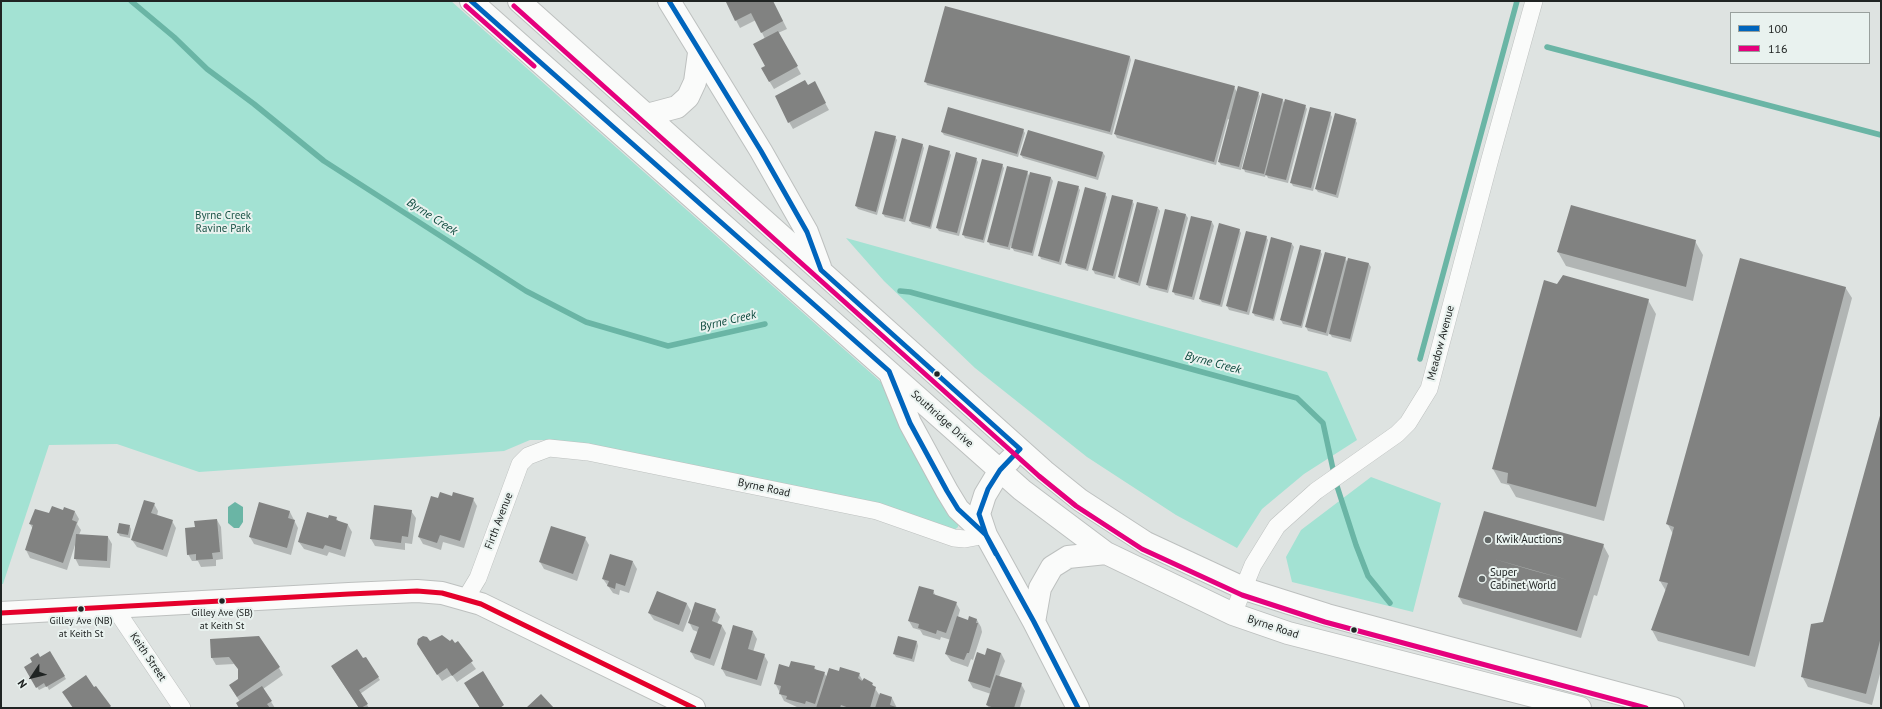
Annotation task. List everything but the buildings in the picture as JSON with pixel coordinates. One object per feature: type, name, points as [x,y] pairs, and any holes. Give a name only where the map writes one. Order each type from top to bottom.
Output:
[{"type":"main road","name":"Southridge Drive","points":[[471,1],[1000,470]]},
{"type":"main road","points":[[519,1],[1080,500],[1146,543],[1245,589],[1326,615],[1673,708]]},
{"type":"main road","points":[[669,1],[699,53],[761,151],[807,232],[821,270]]},
{"type":"main road","points":[[647,115],[677,107],[688,97],[695,82],[699,53]]},
{"type":"main road","points":[[888,371],[910,423],[947,491],[958,508],[986,536]]},
{"type":"main road","points":[[1020,448],[1000,470],[985,494],[979,514],[986,536],[1034,622],[1078,708]]},
{"type":"main road","name":"Byrne Road","points":[[1000,470],[1036,502],[1106,553],[1233,614],[1288,633],[1580,708]]},
{"type":"main road","points":[[1034,622],[1040,588],[1052,566],[1068,557],[1106,553]]},
{"type":"main road","points":[[1,613],[417,591],[442,593],[466,598],[481,604],[694,708]]},
{"type":"street","name":"Meadow Avenue","points":[[1233,614],[1245,589],[1253,565],[1277,526],[1316,491],[1391,439],[1408,423],[1429,389],[1490,158],[1534,1]]},
{"type":"street","name":"Byrne Road","points":[[539,450],[549,448],[588,452],[877,511],[954,538],[965,539],[986,536]]},
{"type":"street","name":"Firth Avenue","points":[[466,598],[478,578],[520,464],[528,456],[539,450]]},
{"type":"street","name":"Keith Street","points":[[114,607],[182,708]]},
{"type":"green space","name":"Byrne Creek Ravine Park","points":[[1,1],[451,1],[881,382],[958,524],[958,527],[953,531],[589,444],[545,440],[530,440],[504,451],[199,472],[117,444],[49,445],[3,584],[1,584]]},
{"type":"green space","points":[[846,238],[1327,372],[1357,440],[1304,474],[1262,509],[1237,548],[1176,515],[1087,457],[975,368],[884,281]]},
{"type":"green space","points":[[1371,477],[1441,503],[1413,612],[1292,582],[1286,557],[1301,530]]},
{"type":"shaded area","points":[[235,502],[243,507],[243,522],[239,528],[234,528],[228,523],[228,507]]},
{"type":"waterway","name":"Byrne Creek","points":[[131,1],[174,37],[207,69],[254,104],[324,161],[526,291],[586,322],[668,346],[765,324]]},
{"type":"waterway","points":[[1420,359],[1517,1]]},
{"type":"waterway","points":[[1547,47],[1881,135]]},
{"type":"waterway","name":"Byrne Creek","points":[[900,291],[910,292],[1297,398],[1323,423],[1336,483],[1356,545],[1368,576],[1390,603]]},
{"type":"transit line","name":"100","points":[[471,1],[889,371],[910,423],[947,491],[958,509],[986,535],[1034,622],[1078,708]]},
{"type":"transit line","name":"100","points":[[669,1],[761,151],[807,232],[821,270],[1020,449]]},
{"type":"transit line","name":"116","points":[[466,6],[534,66]]},
{"type":"transit line","name":"116","points":[[514,6],[1039,476],[1076,506],[1142,549],[1242,595],[1325,622],[1646,708]]},
{"type":"transit line","name":"100","points":[[996,554],[986,535],[979,514],[988,489],[1000,470],[1020,449]]},
{"type":"transit line","points":[[1,613],[349,594],[417,591],[442,593],[481,604],[694,708]]},
{"type":"place","name":"Kwik Auctions","points":[[1488,540]]},
{"type":"place","name":"Super Cabinet World","points":[[1482,579]]},
{"type":"place","name":"Gilley Ave (SB) at Keith St","points":[[222,601]]},
{"type":"place","name":"Gilley Ave (NB) at Keith St","points":[[81,609]]}]
